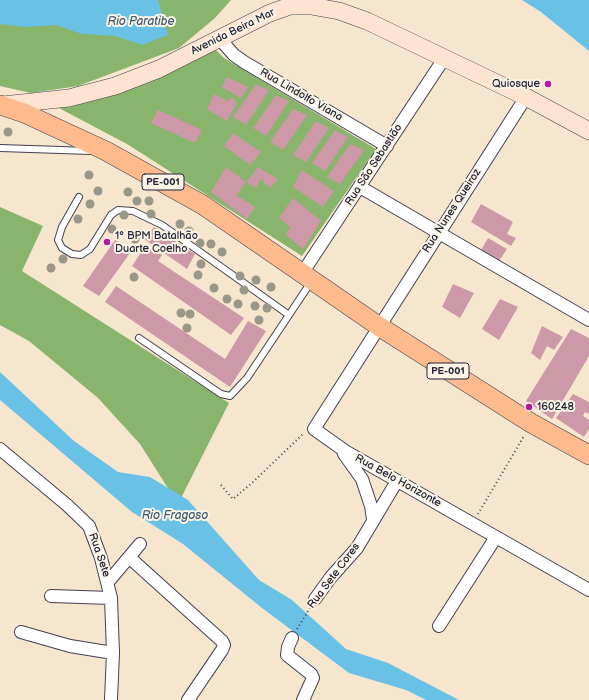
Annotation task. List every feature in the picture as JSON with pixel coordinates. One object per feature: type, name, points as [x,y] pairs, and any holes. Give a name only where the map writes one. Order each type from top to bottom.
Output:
[{"type":"main road","name":"Avenida Beira Mar","points":[[0,106],[69,98],[115,86],[159,69],[270,13],[290,6],[311,6],[339,11],[367,21],[526,97],[589,131]]},
{"type":"main road","name":"PE-001","points":[[0,106],[24,113],[106,151],[203,205],[380,327],[531,424],[589,455]]},
{"type":"street","name":"Rua Lindolfo Viana","points":[[219,38],[234,55],[244,62],[387,146]]},
{"type":"street","name":"Rua São Sebastião","points":[[308,276],[360,187],[445,57]]},
{"type":"street","name":"Rua Nunes Queiroz","points":[[380,327],[438,232],[526,97]]},
{"type":"street","points":[[360,187],[589,320]]},
{"type":"street","points":[[314,429],[380,327]]},
{"type":"street","name":"Rua Belo Horizonte","points":[[314,429],[336,446],[589,590]]},
{"type":"street","points":[[336,446],[355,467],[362,479],[371,506],[373,520]]},
{"type":"street","name":"Rua Sete","points":[[0,450],[67,505],[89,526],[108,582],[111,598],[113,652],[111,700]]},
{"type":"street","name":"Rua Sete Cores","points":[[315,599],[331,577],[357,548],[397,481]]},
{"type":"street","points":[[439,626],[496,537]]},
{"type":"street","points":[[108,582],[130,558],[140,544]]},
{"type":"street","points":[[130,558],[222,641],[224,645],[188,700]]},
{"type":"street","points":[[51,596],[111,598]]},
{"type":"street","points":[[21,632],[70,646],[113,652]]},
{"type":"street","points":[[292,638],[286,655],[311,674],[313,678],[303,700]]},
{"type":"lane","points":[[0,148],[106,151]]},
{"type":"lane","points":[[80,197],[62,227],[58,240],[62,248],[72,254],[81,255],[90,249],[111,216],[118,210],[133,211],[162,225],[289,315]]},
{"type":"lane","points":[[139,338],[226,397],[234,394],[247,378],[289,315],[308,276]]},
{"type":"path","points":[[473,523],[531,424]]},
{"type":"path","points":[[221,484],[233,499],[254,482],[307,431],[314,429]]},
{"type":"path","name":"Rua Sete Cores","points":[[292,638],[315,599]]},
{"type":"green space","points":[[0,0],[231,0],[215,18],[179,48],[78,86],[31,93],[0,86]]},
{"type":"green space","points":[[214,48],[224,58],[376,149],[302,256],[127,144],[55,106]]},
{"type":"green space","points":[[0,207],[43,226],[22,271],[229,403],[178,504],[140,444],[98,398],[29,341],[0,325]]},
{"type":"water","name":"Rio Paratibe","points":[[0,0],[158,0],[168,35],[142,45],[115,36],[82,34],[56,25],[26,27],[0,24]]},
{"type":"water","points":[[522,0],[589,0],[589,51],[541,12]]},
{"type":"water","name":"Rio Fragoso","points":[[0,372],[74,441],[118,472],[150,477],[188,500],[259,580],[292,600],[346,649],[388,663],[459,700],[426,700],[406,690],[349,673],[262,608],[183,544],[132,512],[0,400]]},
{"type":"building","points":[[227,77],[248,87],[241,98],[222,87]]},
{"type":"building","points":[[256,84],[269,90],[246,125],[233,117]]},
{"type":"building","points":[[214,94],[228,101],[232,97],[237,103],[227,121],[207,109]]},
{"type":"building","points":[[276,95],[289,101],[266,136],[253,128]]},
{"type":"building","points":[[293,109],[307,115],[283,150],[270,142]]},
{"type":"building","points":[[158,110],[202,130],[195,143],[151,123]]},
{"type":"building","points":[[316,121],[329,128],[306,162],[293,155]]},
{"type":"building","points":[[335,130],[348,137],[325,171],[312,163]]},
{"type":"building","points":[[233,133],[261,152],[250,165],[224,146]]},
{"type":"building","points":[[350,144],[364,150],[340,184],[327,177]]},
{"type":"building","points":[[226,167],[246,182],[236,195],[255,207],[247,219],[211,192]]},
{"type":"building","points":[[258,167],[278,179],[270,188],[261,179],[256,188],[246,182]]},
{"type":"building","points":[[302,170],[334,191],[323,207],[293,187]]},
{"type":"building","points":[[293,198],[321,221],[303,249],[286,235],[290,227],[279,218]]},
{"type":"building","points":[[481,204],[513,222],[507,234],[516,238],[511,246],[471,222]]},
{"type":"building","points":[[154,227],[195,254],[187,269],[144,239]]},
{"type":"building","points":[[488,238],[507,249],[499,261],[481,250]]},
{"type":"building","points":[[115,240],[133,249],[99,296],[83,286]]},
{"type":"building","points":[[146,245],[162,255],[158,261],[244,318],[231,335],[132,266]]},
{"type":"building","points":[[453,284],[474,293],[460,318],[442,307]]},
{"type":"building","points":[[116,286],[225,359],[248,321],[266,331],[230,387],[105,302]]},
{"type":"building","points":[[500,299],[518,307],[499,340],[482,329]]},
{"type":"building","points":[[542,326],[563,337],[554,350],[547,346],[540,360],[531,353]]},
{"type":"building","points":[[571,329],[589,338],[589,356],[552,419],[526,401]]},
{"type":"building","points":[[573,394],[589,402],[589,414],[585,412],[583,416],[589,420],[589,429],[584,437],[556,418]]},
{"type":"place","name":"Quiosque","points":[[548,84]]},
{"type":"place","name":"1º BPM Batalhão Duarte Coelho","points":[[107,242]]},
{"type":"place","name":"160248","points":[[529,407]]}]
